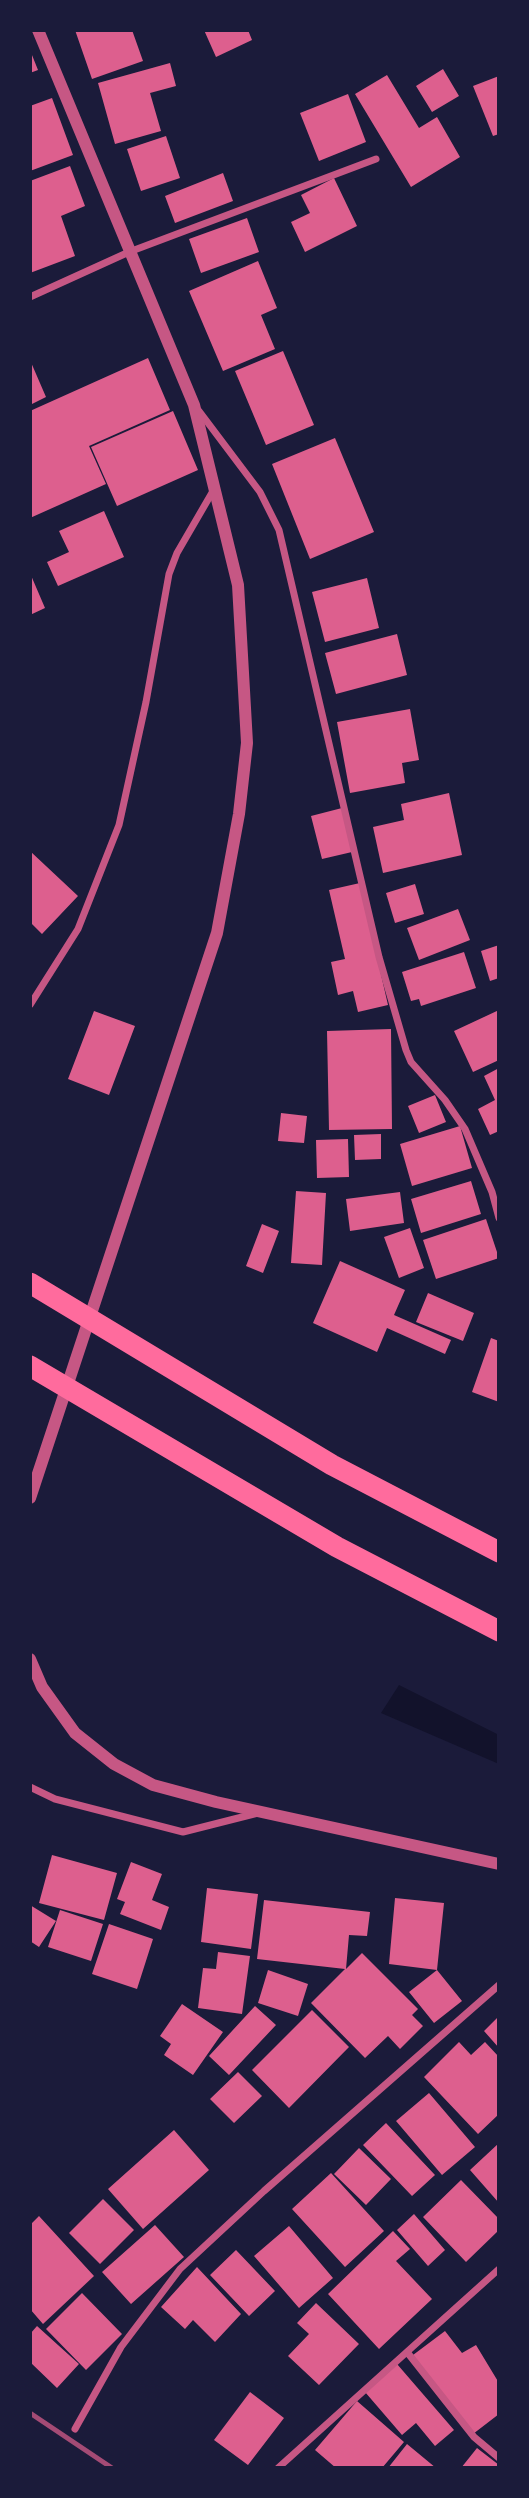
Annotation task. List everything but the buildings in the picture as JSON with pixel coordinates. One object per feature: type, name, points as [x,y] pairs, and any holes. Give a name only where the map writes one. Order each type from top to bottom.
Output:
[{"type":"highway","points":[[30,1283],[332,1465],[499,1552]]},
{"type":"highway","points":[[30,1366],[337,1547],[499,1631]]},
{"type":"street","points":[[30,1498],[217,933],[239,814],[247,743],[238,585],[194,405],[38,30]]},
{"type":"street","points":[[30,297],[129,251],[376,159]]},
{"type":"street","points":[[194,405],[260,492],[279,530],[379,957],[406,1049],[411,1062],[445,1100],[465,1129],[492,1192],[499,1218]]},
{"type":"street","points":[[30,1005],[78,929],[119,825],[146,702],[169,574],[177,553],[213,491]]},
{"type":"street","points":[[30,1659],[42,1687],[75,1733],[114,1764],[153,1785],[499,1864]]},
{"type":"street","points":[[30,1787],[55,1799],[183,1832],[262,1812]]},
{"type":"street","points":[[75,2429],[121,2347],[180,2269],[264,2191],[499,1985]]},
{"type":"street","points":[[278,2468],[499,2269]]},
{"type":"street","points":[[407,2352],[474,2437],[499,2458]]},
{"type":"shaded area","points":[[399,1685],[499,1735],[499,1764],[381,1713]]},
{"type":"railway","points":[[30,2413],[112,2468]]}]
